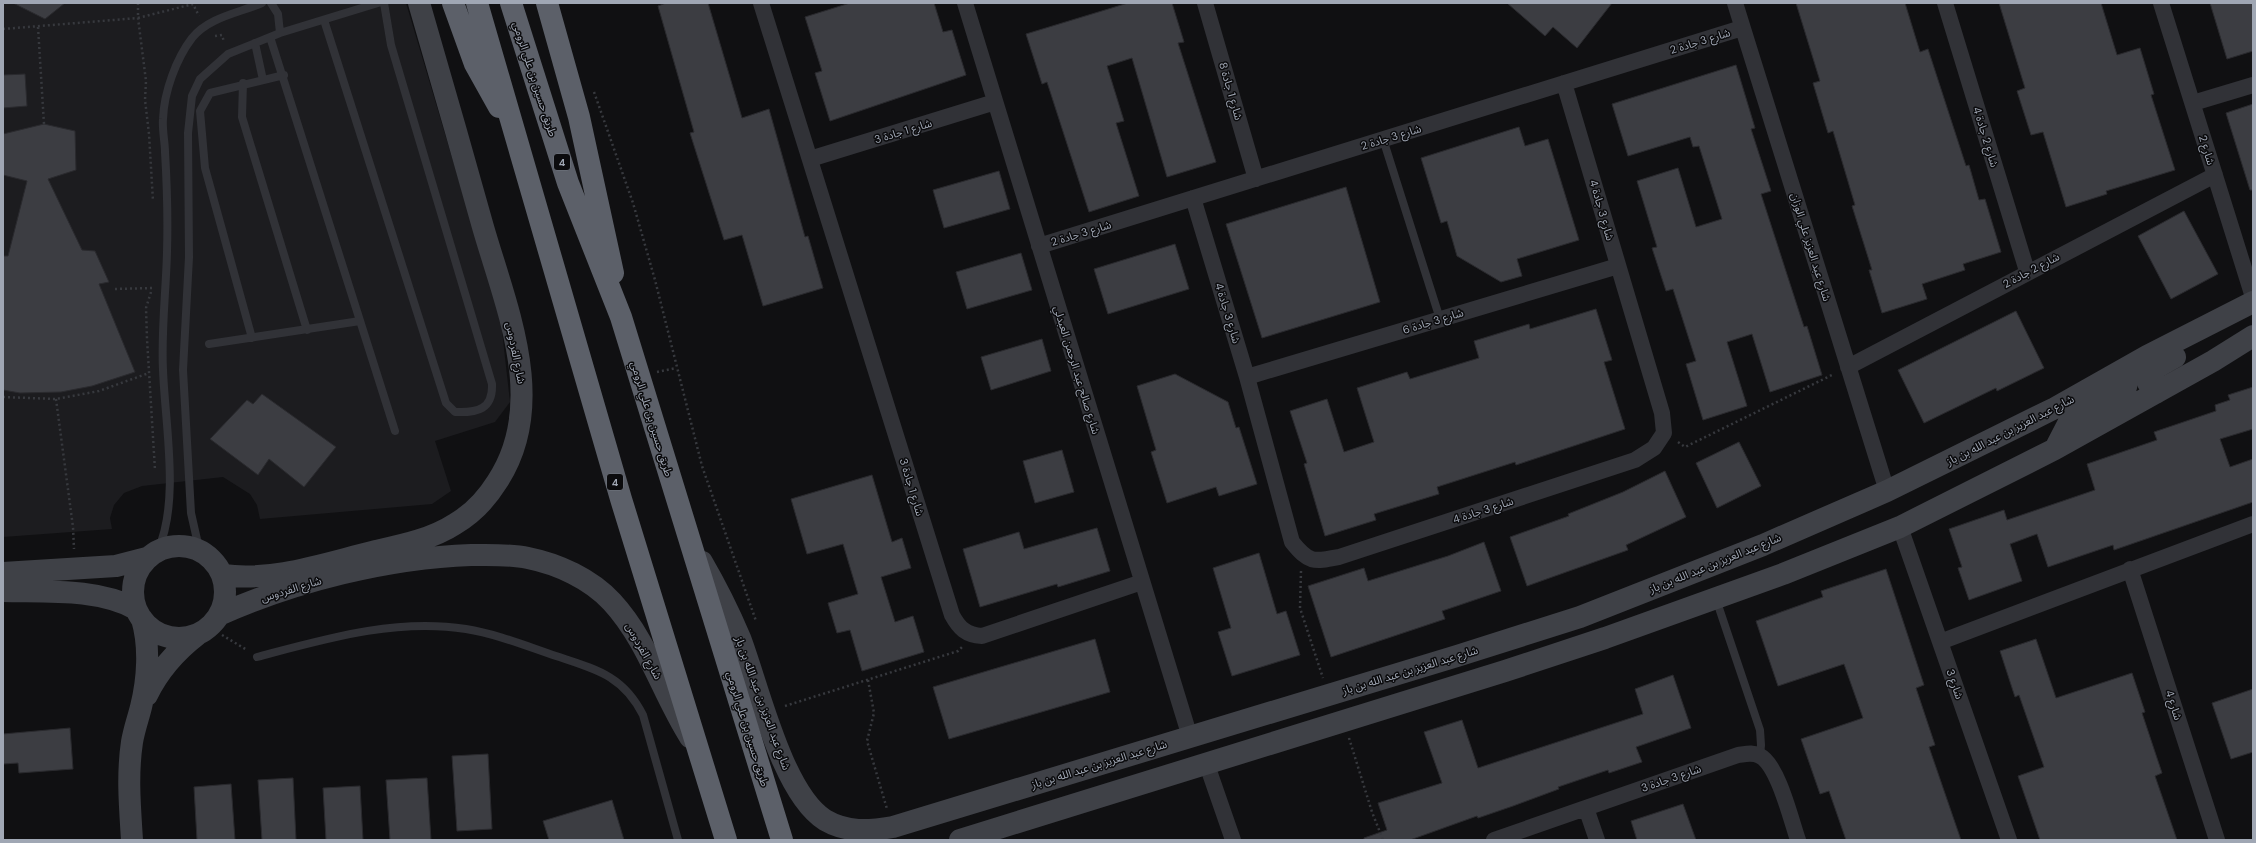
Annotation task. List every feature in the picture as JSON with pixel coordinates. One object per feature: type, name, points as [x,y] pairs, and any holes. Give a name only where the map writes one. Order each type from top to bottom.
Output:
[{"type":"highway","points":[[453,3],[482,78],[497,104],[512,122]]},
{"type":"highway","name":"4","points":[[477,3],[618,492],[726,840]]},
{"type":"highway","name":"طريق حسين بن علي الرومي","points":[[510,3],[568,183],[621,317],[782,840]]},
{"type":"highway","points":[[547,3],[591,166],[621,317]]},
{"type":"street","name":"شارع الفردوس","points":[[223,576],[254,578],[295,571],[399,546],[442,531],[469,514],[492,489],[509,460],[517,440],[523,396],[522,374],[502,293],[420,3]]},
{"type":"street","name":"شارع 1 جادة 3","points":[[761,3],[952,614],[959,628],[973,636]]},
{"type":"street","name":"شارع صالح عبد الرحمن العبدلي","points":[[965,3],[1190,737]]},
{"type":"street","name":"شارع 1 جادة 8","points":[[1205,3],[1256,179]]},
{"type":"street","name":"شارع عبد العزيز علي الوزان","points":[[1734,3],[1887,491]]},
{"type":"street","name":"شارع 2 جادة 4","points":[[1945,3],[2027,272]]},
{"type":"street","name":"شارع 2","points":[[2161,3],[2253,297]]},
{"type":"street","name":"شارع 3 جادة 2","points":[[1039,246],[1742,28]]},
{"type":"street","name":"شارع 3 جادة 4","points":[[1193,198],[1247,377],[1292,542],[1304,557],[1321,560],[1339,557],[1635,460],[1654,448],[1664,433],[1662,413],[1564,83]]},
{"type":"street","points":[[2192,103],[2253,85]]},
{"type":"street","name":"شارع 1 جادة 3","points":[[810,159],[995,102]]},
{"type":"street","name":"شارع 2 جادة 2","points":[[1848,367],[2215,175]]},
{"type":"street","name":"شارع 3 جادة 6","points":[[1247,377],[1618,266]]},
{"type":"street","name":"شارع عبد العزيز بن عبد الله بن باز","points":[[690,541],[739,636],[781,754],[792,778],[805,800],[825,819],[841,827],[858,831],[892,827],[1329,695],[1580,617],[1763,545],[1887,491],[2055,408],[2121,371],[2253,302]]},
{"type":"street","points":[[2156,393],[2148,383],[2147,376],[2152,370],[2208,339],[2221,319]]},
{"type":"street","points":[[960,840],[1207,765],[1505,671],[1605,638],[1783,574],[1900,527],[2055,449],[2156,393],[2253,336]]},
{"type":"street","points":[[2055,449],[2070,420],[2125,391],[2127,385],[2126,376],[2121,371]]},
{"type":"street","points":[[1940,642],[2130,569],[2253,524]]},
{"type":"street","name":"شارع 3","points":[[1900,527],[2009,840]]},
{"type":"street","points":[[8,570],[73,570],[116,566],[172,546],[187,546],[207,554],[217,565],[223,576],[225,599],[209,626],[178,651],[165,665],[155,678],[142,705]]},
{"type":"street","points":[[132,840],[129,769],[132,742],[142,705],[147,654],[147,640],[133,596],[134,582],[139,569],[152,554]]},
{"type":"street","name":"شارع الفردوس","points":[[209,626],[290,588],[398,563],[453,556],[508,555],[546,562],[570,572],[597,588],[611,601],[625,618],[648,655],[676,713],[698,750]]},
{"type":"street","name":"شارع 4","points":[[2130,569],[2217,840]]},
{"type":"street","points":[[1605,638],[1603,624],[1611,618],[1680,587],[1694,572]]},
{"type":"street","points":[[973,636],[982,636],[1142,582]]},
{"type":"street","points":[[3,591],[66,593],[109,598],[124,602],[139,614],[153,630],[167,637],[182,638],[209,626]]},
{"type":"street","points":[[1505,671],[1516,659],[1577,640],[1583,635],[1584,627],[1580,617]]},
{"type":"street","name":"شارع 3 جادة 3","points":[[1494,840],[1738,754],[1760,755]]},
{"type":"street","points":[[1760,755],[1766,760],[1774,772],[1798,840]]},
{"type":"street","points":[[1207,765],[1233,840]]},
{"type":"street","points":[[1586,808],[1597,840]]},
{"type":"lane","points":[[152,554],[166,527],[168,500],[167,432],[163,370],[167,252],[163,119],[169,84],[180,57],[193,37],[204,26],[232,13],[262,3]]},
{"type":"lane","points":[[271,3],[278,14],[280,33]]},
{"type":"lane","points":[[207,554],[198,544],[191,513],[184,377],[189,257],[188,133],[192,96],[200,79],[228,54],[280,33],[378,3]]},
{"type":"lane","points":[[324,20],[446,403],[456,412],[468,413],[483,409],[493,395],[492,384],[391,45],[384,3]]},
{"type":"lane","points":[[270,38],[284,75],[395,431]]},
{"type":"lane","points":[[255,44],[262,80]]},
{"type":"lane","points":[[252,338],[206,168],[200,111],[210,93],[243,83],[284,75]]},
{"type":"lane","points":[[243,83],[242,117],[307,330]]},
{"type":"lane","points":[[1383,139],[1440,319]]},
{"type":"lane","points":[[209,344],[360,321]]},
{"type":"lane","points":[[1716,598],[1760,730],[1762,745],[1760,755]]},
{"type":"lane","points":[[257,656],[365,631],[391,628],[442,626],[490,634],[603,673],[623,686],[638,704],[678,840]]},
{"type":"path","points":[[138,3],[138,18],[146,81],[145,100],[154,208]]},
{"type":"path","points":[[3,29],[138,18]]},
{"type":"path","points":[[38,27],[44,124]]},
{"type":"path","points":[[593,90],[633,203],[655,280],[702,466],[757,624]]},
{"type":"path","points":[[153,281],[146,308],[148,373],[156,473]]},
{"type":"path","points":[[114,289],[152,288]]},
{"type":"path","points":[[1664,433],[1685,447],[1848,367]]},
{"type":"path","points":[[3,397],[56,400],[99,391],[148,373]]},
{"type":"path","points":[[56,400],[73,527],[73,570]]},
{"type":"path","points":[[1304,557],[1299,582],[1300,608],[1329,695]]},
{"type":"path","points":[[209,626],[257,656]]},
{"type":"path","points":[[782,699],[785,706],[958,651],[973,636]]},
{"type":"path","points":[[868,680],[874,713],[867,740],[892,827]]},
{"type":"path","points":[[1344,722],[1372,812],[1383,840]]},
{"type":"shaded area","points":[[3,3],[406,3],[501,322],[510,402],[495,422],[435,441],[451,491],[432,504],[260,519],[257,505],[250,494],[223,477],[142,486],[124,493],[114,505],[110,518],[112,529],[3,537]]},
{"type":"building","points":[[13,3],[65,3],[45,19]]},
{"type":"building","points":[[666,3],[708,3],[742,118],[769,109],[805,237],[808,236],[823,288],[763,306],[742,235],[724,240],[690,133],[694,132],[658,6]]},
{"type":"building","points":[[850,3],[934,3],[943,32],[952,30],[966,75],[830,121],[815,73],[822,71],[805,17]]},
{"type":"building","points":[[1128,3],[1172,3],[1184,42],[1178,43],[1216,162],[1167,177],[1132,58],[1107,66],[1124,121],[1116,123],[1139,196],[1089,212],[1047,82],[1042,84],[1026,34]]},
{"type":"building","points":[[1507,3],[1612,3],[1577,48],[1553,27],[1545,36]]},
{"type":"building","points":[[1796,3],[1905,3],[1920,52],[1928,49],[1966,166],[1969,165],[1979,200],[1985,199],[2001,252],[1963,264],[1965,270],[1922,284],[1927,299],[1882,313],[1869,270],[1872,270],[1852,206],[1855,205],[1833,131],[1828,133],[1813,83],[1820,81]]},
{"type":"building","points":[[1999,3],[2101,3],[2117,55],[2140,48],[2154,94],[2151,95],[2175,170],[2106,191],[2107,194],[2066,207],[2043,132],[2031,135],[2017,91],[2025,88]]},
{"type":"building","points":[[2210,3],[2253,3],[2253,51],[2227,59]]},
{"type":"building","points":[[1736,65],[1755,128],[1751,129],[1771,191],[1761,194],[1804,327],[1807,326],[1822,375],[1770,392],[1752,334],[1727,342],[1747,406],[1703,420],[1686,364],[1696,361],[1673,289],[1666,291],[1652,248],[1657,247],[1637,181],[1678,168],[1696,227],[1722,219],[1699,146],[1693,147],[1690,137],[1628,156],[1612,104]]},
{"type":"building","points":[[25,74],[27,106],[3,108],[3,75]]},
{"type":"building","points":[[2253,104],[2253,190],[2250,190],[2226,113]]},
{"type":"building","points":[[44,124],[75,131],[76,170],[48,179],[82,250],[95,251],[109,282],[99,284],[135,372],[92,386],[61,392],[20,393],[3,390],[3,256],[8,256],[27,181],[3,175],[3,134]]},
{"type":"building","points":[[1519,127],[1525,146],[1548,139],[1579,240],[1517,259],[1522,276],[1501,282],[1457,256],[1447,221],[1441,223],[1421,158]]},
{"type":"building","points":[[999,171],[1010,209],[944,228],[933,190]]},
{"type":"building","points":[[1346,187],[1380,302],[1262,338],[1226,224]]},
{"type":"building","points":[[2184,211],[2218,274],[2171,299],[2138,236]]},
{"type":"building","points":[[1175,244],[1189,289],[1108,314],[1094,269]]},
{"type":"building","points":[[1021,253],[1032,290],[967,309],[956,272]]},
{"type":"building","points":[[1596,309],[1612,360],[1604,362],[1625,429],[1516,465],[1515,462],[1437,487],[1439,494],[1374,514],[1376,520],[1325,536],[1304,464],[1307,463],[1290,411],[1327,399],[1344,452],[1374,442],[1357,388],[1407,372],[1410,379],[1479,358],[1474,341],[1529,324],[1530,329]]},
{"type":"building","points":[[2016,311],[2044,368],[1997,391],[1996,388],[1924,423],[1898,370]]},
{"type":"building","points":[[1042,339],[1051,371],[991,390],[981,357]]},
{"type":"building","points":[[1175,374],[1228,402],[1236,428],[1239,427],[1257,484],[1219,496],[1216,487],[1167,503],[1151,452],[1156,450],[1137,386]]},
{"type":"building","points":[[2253,387],[2253,429],[2220,439],[2230,467],[2253,459],[2253,502],[2114,550],[2113,545],[2048,567],[2037,534],[2010,544],[2022,581],[1969,600],[1958,568],[1962,567],[1949,529],[2004,510],[2007,520],[2095,490],[2087,464],[2157,440],[2154,432],[2216,411],[2215,405],[2230,400],[2228,395]]},
{"type":"building","points":[[262,394],[336,447],[304,487],[269,459],[258,475],[210,439],[247,400],[253,404]]},
{"type":"building","points":[[1739,442],[1761,486],[1717,508],[1696,463]]},
{"type":"building","points":[[1062,450],[1074,492],[1035,503],[1023,461]]},
{"type":"building","points":[[1665,471],[1686,517],[1626,545],[1628,550],[1527,586],[1510,537],[1569,516],[1568,514],[1623,492]]},
{"type":"building","points":[[872,475],[892,542],[902,538],[911,568],[881,577],[895,622],[913,616],[924,652],[862,671],[850,630],[837,633],[828,603],[858,594],[843,544],[807,554],[791,499]]},
{"type":"building","points":[[1097,528],[1110,571],[1058,587],[1057,584],[980,607],[963,549],[1019,532],[1024,549]]},
{"type":"building","points":[[1484,542],[1501,591],[1442,611],[1445,619],[1331,657],[1308,586],[1364,568],[1368,581],[1448,556]]},
{"type":"building","points":[[1259,553],[1277,614],[1286,611],[1300,655],[1232,676],[1218,632],[1231,628],[1213,568]]},
{"type":"building","points":[[1886,569],[1924,685],[1916,688],[1935,745],[1929,747],[1961,840],[1846,840],[1829,791],[1820,794],[1801,739],[1863,718],[1844,664],[1778,686],[1756,621],[1823,597],[1821,591]]},
{"type":"building","points":[[1095,639],[1110,692],[949,739],[933,687]]},
{"type":"building","points":[[2036,639],[2056,698],[2132,673],[2145,712],[2142,713],[2162,773],[2155,776],[2177,840],[2040,840],[2018,776],[2044,767],[2019,695],[2015,697],[2000,651]]},
{"type":"building","points":[[1673,675],[1691,728],[1636,747],[1642,762],[1609,773],[1608,770],[1558,787],[1559,789],[1513,806],[1478,818],[1477,816],[1410,840],[1364,840],[1364,838],[1387,830],[1378,803],[1442,783],[1424,732],[1462,720],[1478,768],[1643,714],[1635,689]]},
{"type":"building","points":[[2253,689],[2253,752],[2231,759],[2212,703]]},
{"type":"building","points":[[70,728],[73,769],[19,773],[18,763],[3,764],[3,734]]},
{"type":"building","points":[[488,754],[492,829],[457,831],[452,756]]},
{"type":"building","points":[[293,778],[296,840],[262,840],[258,780]]},
{"type":"building","points":[[427,778],[431,840],[390,840],[386,780]]},
{"type":"building","points":[[231,784],[235,840],[197,840],[194,787]]},
{"type":"building","points":[[360,786],[363,840],[326,840],[323,788]]},
{"type":"building","points":[[612,800],[624,840],[549,840],[543,821]]},
{"type":"building","points":[[1683,804],[1696,840],[1637,840],[1631,821]]}]
